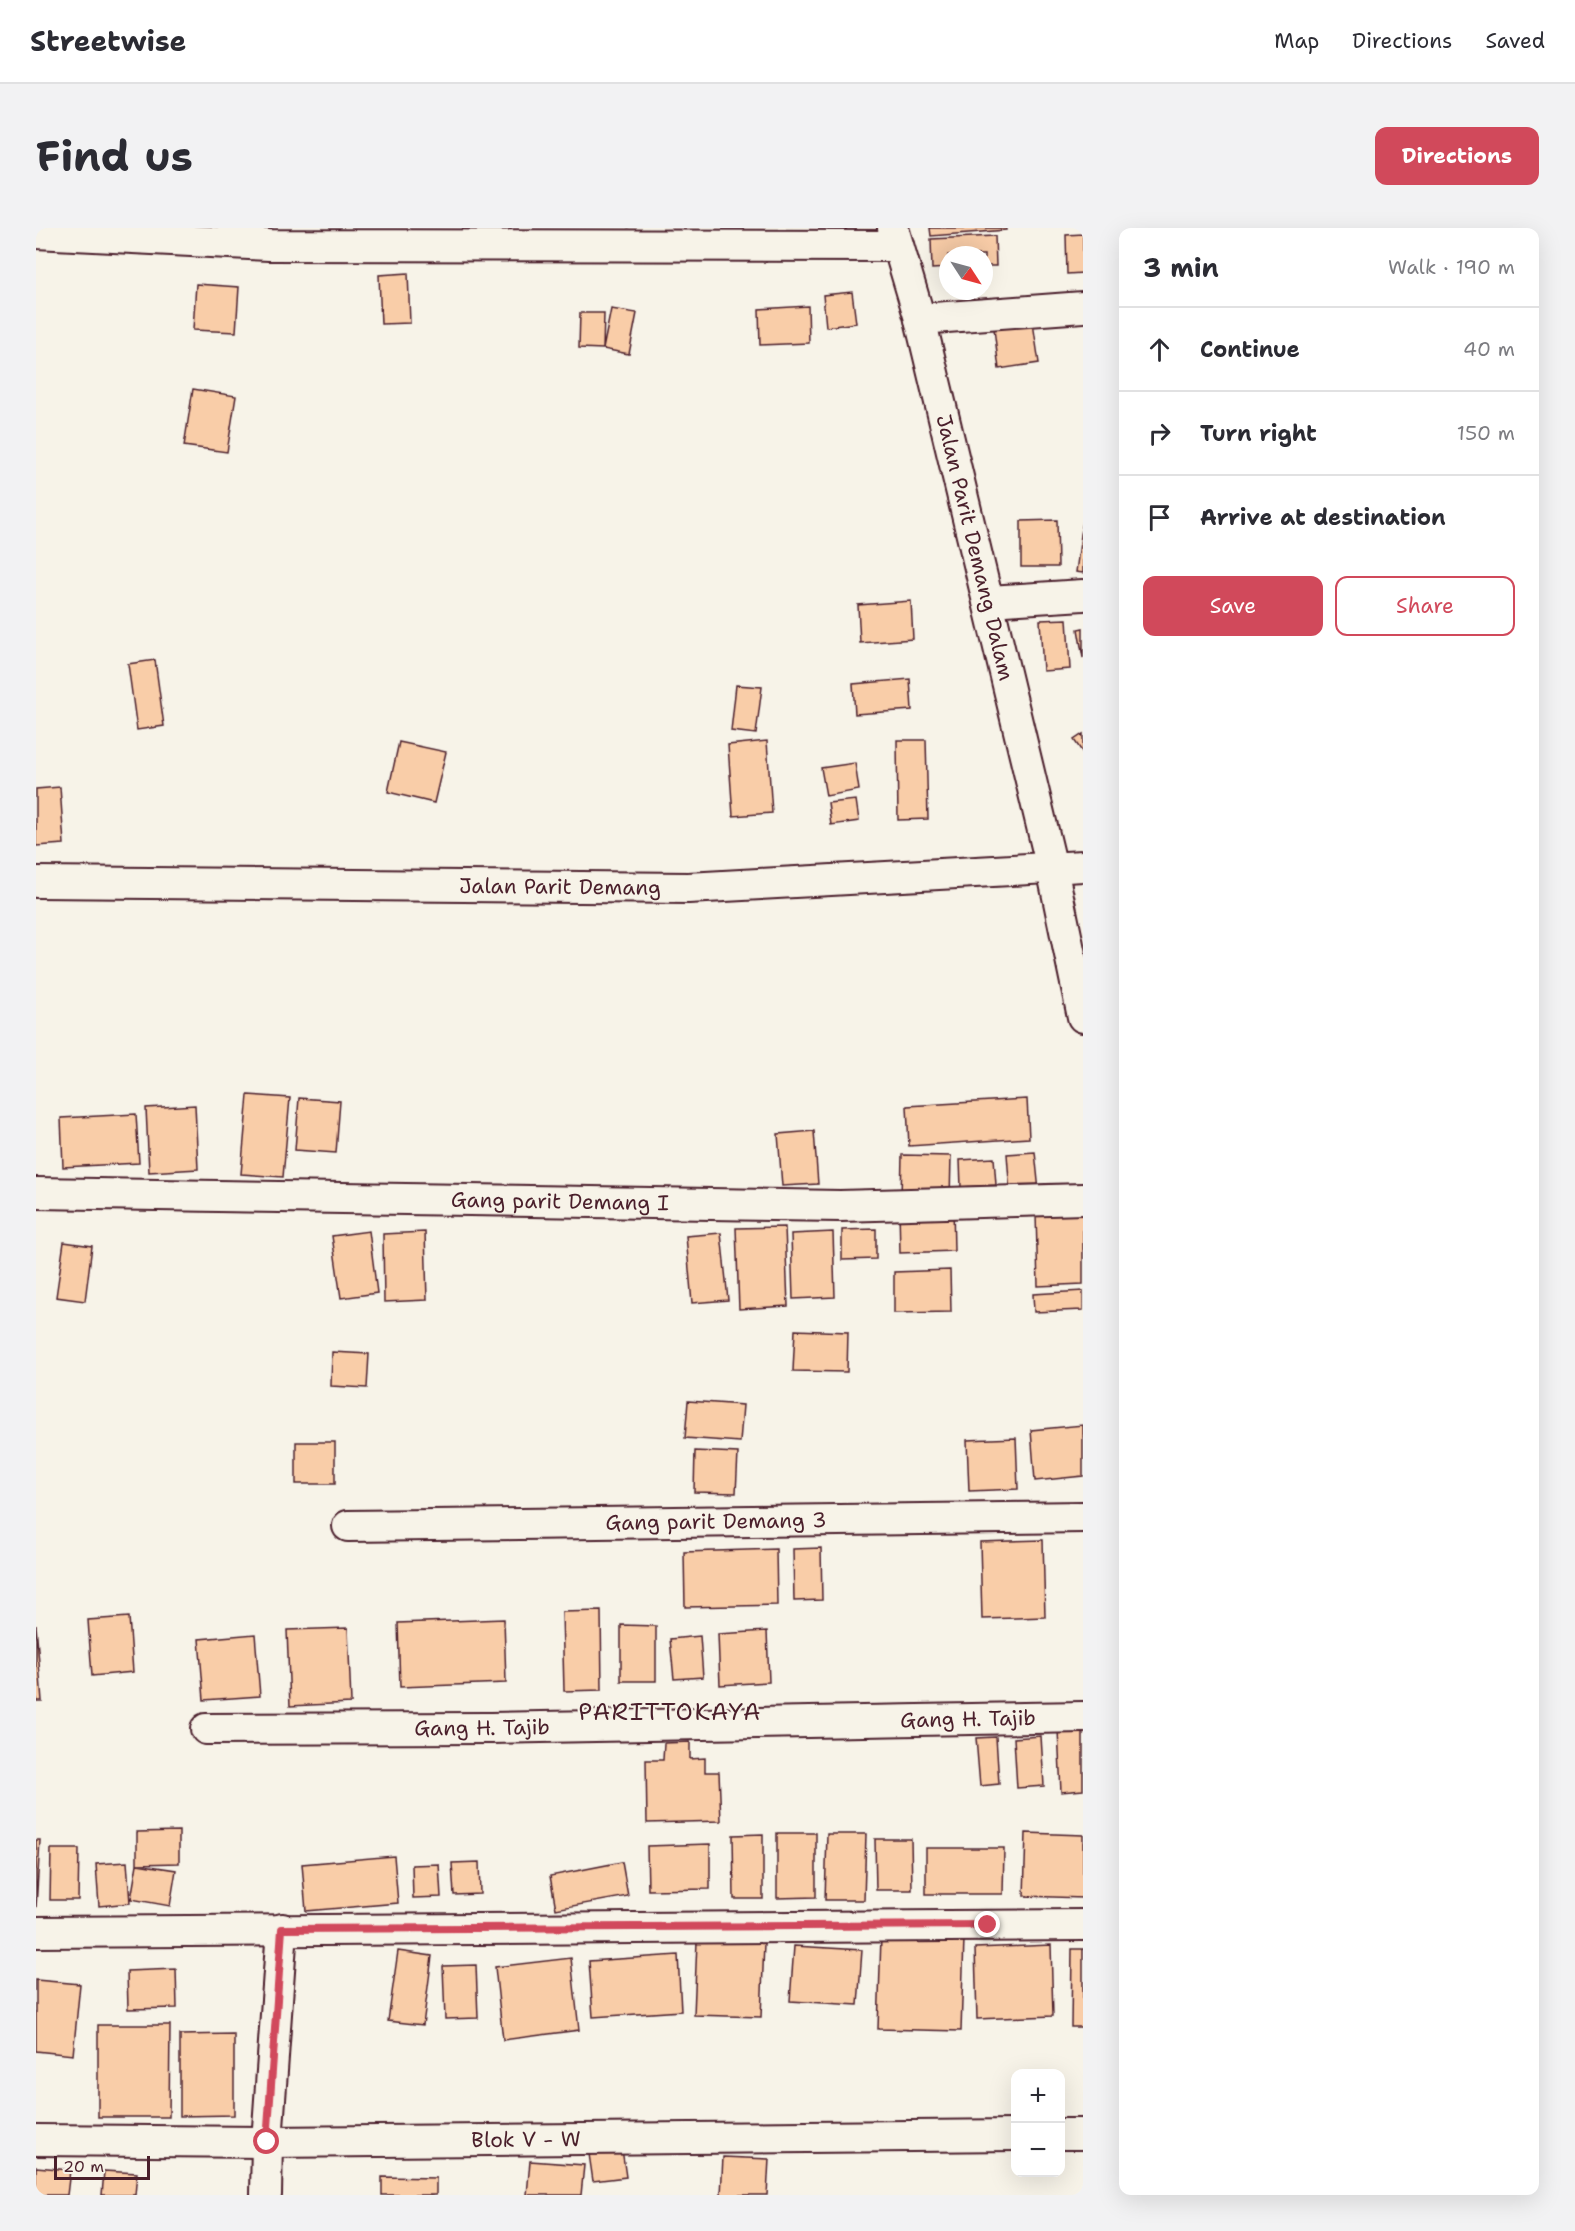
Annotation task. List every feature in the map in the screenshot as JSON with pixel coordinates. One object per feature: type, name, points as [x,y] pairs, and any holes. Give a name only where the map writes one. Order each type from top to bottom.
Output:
[{"type":"street","points":[[36,233],[269,245],[895,237]]},
{"type":"street","name":"Jalan Parit Demang Dalam","points":[[895,237],[920,319],[988,601],[1052,868],[1083,1017]]},
{"type":"street","points":[[920,319],[1083,307]]},
{"type":"street","points":[[988,601],[1083,595]]},
{"type":"street","name":"Jalan Parit Demang","points":[[36,882],[688,888],[1083,866]]},
{"type":"street","name":"Gang parit Demang I","points":[[36,1193],[840,1206],[1083,1199]]},
{"type":"street","name":"Gang parit Demang 3","points":[[348,1526],[1083,1517]]},
{"type":"street","name":"Gang H. Tajib","points":[[206,1729],[491,1728],[1083,1717]]},
{"type":"street","points":[[36,1932],[1083,1924]]},
{"type":"street","points":[[266,2195],[267,2142],[282,1929]]},
{"type":"street","points":[[1065,2134],[1083,2134]]},
{"type":"street","name":"Blok V - W","points":[[36,2140],[267,2142],[1011,2135]]},
{"type":"building","points":[[930,228],[1006,228],[1006,230],[931,236]]},
{"type":"building","points":[[1083,234],[1083,273],[1067,274],[1066,235]]},
{"type":"building","points":[[995,236],[996,266],[993,266],[993,246],[939,246],[939,269],[932,269],[931,239]]},
{"type":"building","points":[[408,273],[410,323],[381,324],[379,275]]},
{"type":"building","points":[[196,284],[239,287],[236,332],[193,330]]},
{"type":"building","points":[[852,292],[856,323],[826,327],[823,295]]},
{"type":"building","points":[[808,306],[809,343],[760,345],[759,309]]},
{"type":"building","points":[[611,309],[637,313],[629,354],[603,349]]},
{"type":"building","points":[[580,313],[604,313],[603,349],[579,348]]},
{"type":"building","points":[[1033,323],[1039,363],[999,369],[994,329]]},
{"type":"building","points":[[193,389],[236,396],[227,452],[184,446]]},
{"type":"building","points":[[1057,520],[1058,567],[1021,567],[1021,521]]},
{"type":"building","points":[[1083,520],[1083,573],[1076,572]]},
{"type":"building","points":[[911,601],[913,639],[860,643],[858,605]]},
{"type":"building","points":[[1067,619],[1070,669],[1043,671],[1040,620]]},
{"type":"building","points":[[1083,628],[1083,658],[1078,629]]},
{"type":"building","points":[[155,660],[164,726],[137,730],[128,664]]},
{"type":"building","points":[[910,679],[912,710],[855,714],[853,684]]},
{"type":"building","points":[[736,685],[762,687],[756,734],[731,731]]},
{"type":"building","points":[[1083,734],[1083,753],[1074,740]]},
{"type":"building","points":[[897,740],[926,740],[928,819],[898,820]]},
{"type":"building","points":[[767,741],[772,813],[733,816],[728,745]]},
{"type":"building","points":[[399,742],[446,752],[434,803],[388,792]]},
{"type":"building","points":[[855,763],[859,790],[826,796],[821,768]]},
{"type":"building","points":[[60,787],[64,844],[36,846],[36,789]]},
{"type":"building","points":[[856,800],[859,821],[831,825],[828,803]]},
{"type":"building","points":[[248,1095],[290,1098],[283,1177],[241,1174]]},
{"type":"building","points":[[299,1098],[340,1101],[336,1153],[295,1150]]},
{"type":"building","points":[[1027,1099],[1029,1138],[909,1146],[907,1106]]},
{"type":"building","points":[[195,1105],[198,1169],[149,1172],[146,1108]]},
{"type":"building","points":[[136,1114],[139,1163],[63,1167],[61,1118]]},
{"type":"building","points":[[814,1131],[818,1184],[782,1186],[778,1134]]},
{"type":"building","points":[[1035,1152],[1039,1191],[1010,1194],[1007,1154]]},
{"type":"building","points":[[902,1155],[951,1156],[950,1199],[901,1199]]},
{"type":"building","points":[[994,1158],[996,1185],[961,1187],[960,1160]]},
{"type":"building","points":[[953,1206],[954,1251],[900,1253],[899,1209]]},
{"type":"building","points":[[1083,1213],[1083,1284],[1038,1286],[1036,1214]]},
{"type":"building","points":[[785,1227],[788,1306],[739,1309],[736,1228]]},
{"type":"building","points":[[876,1229],[876,1259],[842,1260],[842,1230]]},
{"type":"building","points":[[369,1231],[377,1293],[341,1298],[332,1236]]},
{"type":"building","points":[[425,1232],[427,1300],[384,1302],[383,1234]]},
{"type":"building","points":[[833,1232],[835,1297],[793,1299],[791,1234]]},
{"type":"building","points":[[721,1233],[728,1300],[692,1303],[686,1236]]},
{"type":"building","points":[[64,1242],[92,1246],[85,1301],[56,1297]]},
{"type":"building","points":[[950,1270],[951,1312],[894,1313],[894,1272]]},
{"type":"building","points":[[1083,1291],[1083,1310],[1034,1312],[1033,1294]]},
{"type":"building","points":[[795,1330],[848,1332],[847,1372],[793,1371]]},
{"type":"building","points":[[332,1352],[369,1354],[367,1388],[331,1386]]},
{"type":"building","points":[[688,1401],[743,1405],[740,1442],[685,1438]]},
{"type":"building","points":[[1083,1425],[1083,1476],[1035,1481],[1031,1430]]},
{"type":"building","points":[[1016,1438],[1018,1489],[969,1491],[967,1440]]},
{"type":"building","points":[[296,1442],[335,1442],[335,1484],[296,1484]]},
{"type":"building","points":[[695,1451],[738,1453],[736,1493],[694,1492]]},
{"type":"building","points":[[1043,1540],[1045,1617],[982,1619],[980,1542]]},
{"type":"building","points":[[821,1548],[822,1600],[794,1601],[793,1549]]},
{"type":"building","points":[[776,1549],[777,1605],[685,1607],[684,1552]]},
{"type":"building","points":[[601,1611],[602,1690],[564,1691],[562,1612]]},
{"type":"building","points":[[129,1617],[133,1672],[92,1676],[88,1620]]},
{"type":"building","points":[[504,1619],[506,1683],[400,1687],[398,1623]]},
{"type":"building","points":[[36,1625],[42,1701],[36,1701]]},
{"type":"building","points":[[621,1625],[656,1626],[656,1681],[621,1681]]},
{"type":"building","points":[[348,1628],[351,1703],[290,1706],[287,1630]]},
{"type":"building","points":[[767,1631],[769,1682],[720,1685],[718,1634]]},
{"type":"building","points":[[255,1634],[260,1696],[204,1700],[199,1639]]},
{"type":"building","points":[[700,1636],[703,1677],[674,1679],[670,1639]]},
{"type":"building","points":[[1083,1729],[1083,1790],[1061,1792],[1058,1730]]},
{"type":"building","points":[[1041,1736],[1044,1786],[1017,1788],[1014,1738]]},
{"type":"building","points":[[996,1737],[999,1784],[980,1786],[976,1738]]},
{"type":"building","points":[[690,1742],[690,1759],[705,1758],[705,1772],[719,1772],[721,1821],[647,1823],[646,1760],[663,1760],[664,1743]]},
{"type":"building","points":[[179,1831],[179,1863],[137,1864],[137,1832]]},
{"type":"building","points":[[777,1833],[816,1833],[816,1897],[777,1898]]},
{"type":"building","points":[[1026,1833],[1083,1835],[1083,1898],[1024,1896]]},
{"type":"building","points":[[763,1834],[763,1899],[734,1899],[733,1835]]},
{"type":"building","points":[[827,1834],[866,1834],[864,1900],[825,1900]]},
{"type":"building","points":[[875,1839],[911,1839],[912,1890],[876,1890]]},
{"type":"building","points":[[36,1840],[40,1840],[36,1908]]},
{"type":"building","points":[[710,1844],[710,1889],[648,1890],[647,1846]]},
{"type":"building","points":[[926,1848],[1004,1848],[1003,1894],[926,1894]]},
{"type":"building","points":[[51,1849],[79,1849],[78,1900],[50,1900]]},
{"type":"building","points":[[394,1856],[398,1903],[306,1911],[302,1864]]},
{"type":"building","points":[[127,1862],[130,1903],[99,1906],[96,1864]]},
{"type":"building","points":[[479,1862],[480,1894],[454,1895],[452,1863]]},
{"type":"building","points":[[622,1862],[628,1896],[556,1909],[550,1876]]},
{"type":"building","points":[[137,1864],[176,1870],[170,1906],[131,1899]]},
{"type":"building","points":[[439,1864],[441,1897],[413,1898],[412,1865]]},
{"type":"building","points":[[881,1937],[964,1939],[961,2031],[878,2029]]},
{"type":"building","points":[[697,1941],[764,1943],[761,2017],[694,2015]]},
{"type":"building","points":[[1051,1945],[1053,2016],[977,2019],[975,1948]]},
{"type":"building","points":[[794,1946],[862,1950],[858,2005],[790,2001]]},
{"type":"building","points":[[1072,1949],[1083,1949],[1083,2027],[1071,2027]]},
{"type":"building","points":[[398,1951],[432,1956],[423,2025],[388,2021]]},
{"type":"building","points":[[678,1955],[681,2011],[593,2017],[589,1961]]},
{"type":"building","points":[[571,1958],[579,2030],[503,2040],[495,1967]]},
{"type":"building","points":[[476,1965],[478,2018],[445,2019],[443,1966]]},
{"type":"building","points":[[176,1969],[177,2008],[128,2009],[127,1971]]},
{"type":"building","points":[[36,1980],[80,1984],[73,2055],[36,2051]]},
{"type":"building","points":[[98,2025],[170,2025],[169,2117],[98,2117]]},
{"type":"building","points":[[234,2034],[234,2115],[180,2116],[180,2035]]},
{"type":"building","points":[[622,2149],[626,2177],[593,2181],[589,2154]]},
{"type":"building","points":[[723,2157],[769,2159],[767,2195],[721,2195]]},
{"type":"building","points":[[530,2161],[584,2165],[581,2195],[527,2195]]},
{"type":"building","points":[[36,2167],[70,2170],[67,2195],[36,2195]]},
{"type":"building","points":[[104,2171],[137,2173],[135,2195],[102,2195]]},
{"type":"building","points":[[382,2177],[436,2178],[436,2195],[382,2195]]},
{"type":"district","name":"PARITTOKAYA","points":[[670,1712]]},
{"type":"route","points":[[267,2142],[282,1929],[988,1925]]}]
